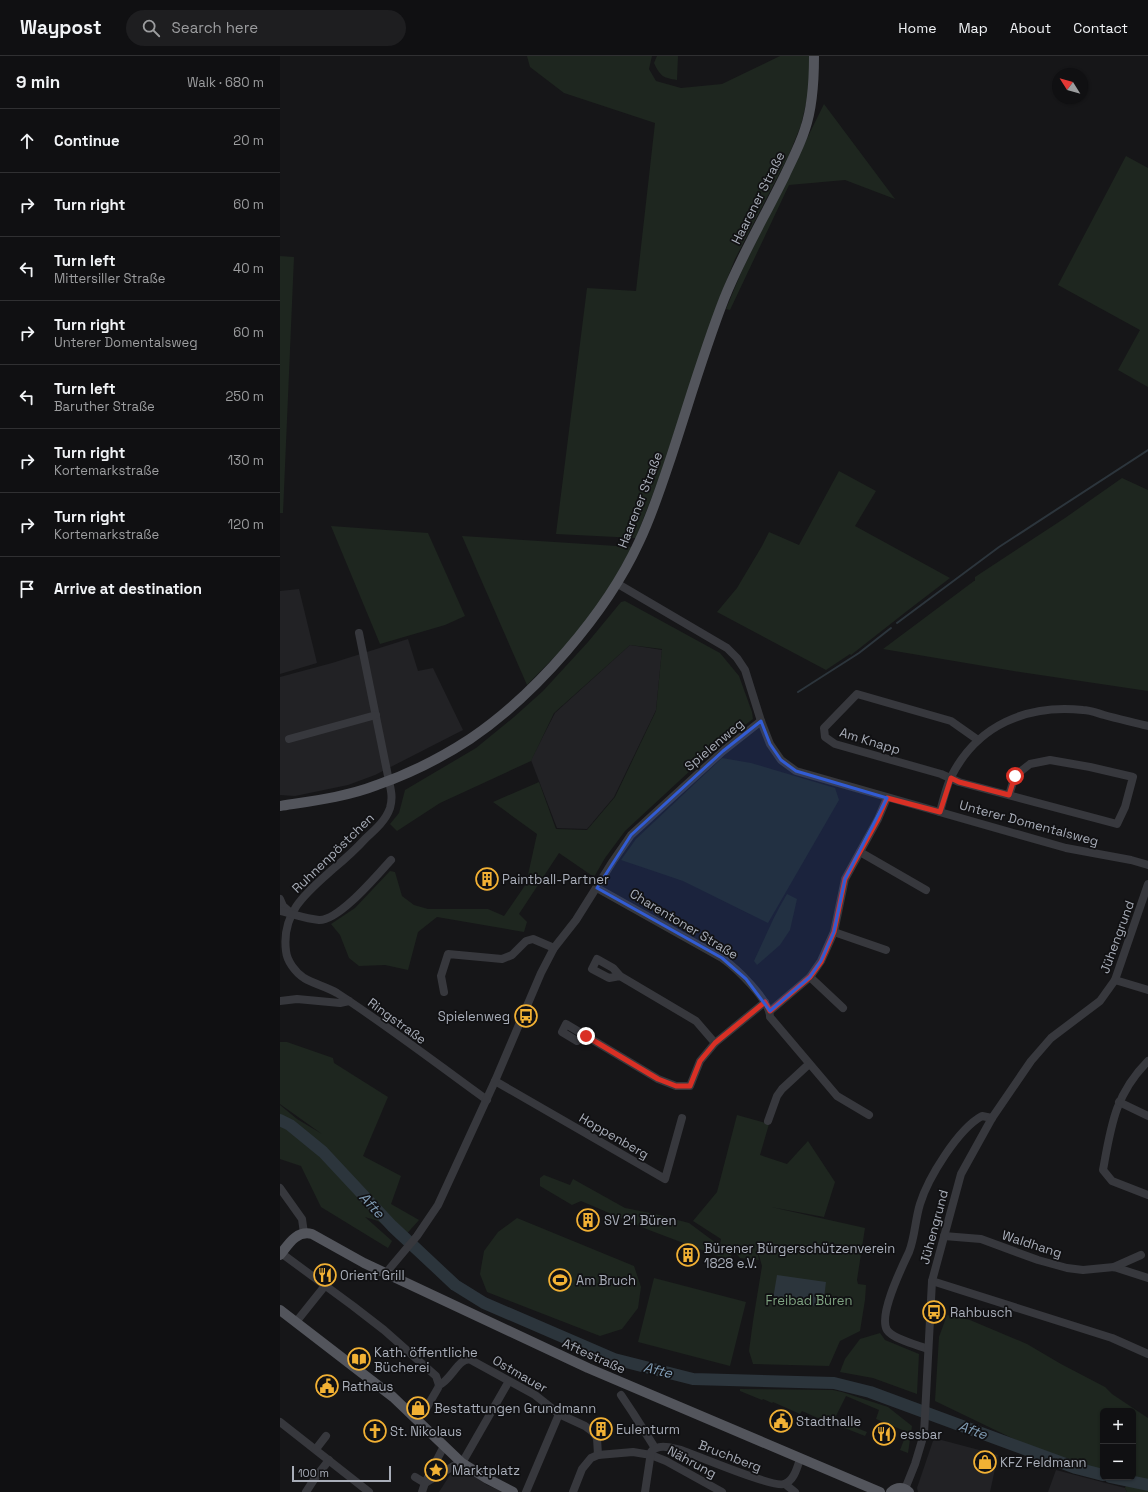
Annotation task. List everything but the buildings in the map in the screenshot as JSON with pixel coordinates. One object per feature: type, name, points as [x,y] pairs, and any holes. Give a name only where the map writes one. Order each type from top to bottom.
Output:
[{"type":"main road","name":"Haarener Straße","points":[[280,806],[363,790],[389,781],[458,746],[482,730],[536,684],[578,638],[618,584],[639,543],[653,509],[724,300],[749,244],[795,154],[806,128],[813,86],[814,56]]},
{"type":"main road","points":[[281,1254],[296,1236],[304,1233]]},
{"type":"main road","name":"Aftestraße","points":[[304,1233],[312,1234],[364,1263],[588,1368],[880,1492]]},
{"type":"main road","points":[[280,1310],[372,1380],[417,1419],[462,1462],[491,1481],[512,1492]]},
{"type":"main road","points":[[891,1492],[898,1488],[907,1490]]},
{"type":"street","name":"Unterer Domentalsweg","points":[[618,584],[727,648],[737,658],[745,670],[770,744],[781,760],[796,771],[1066,848],[1131,860],[1148,865]]},
{"type":"street","name":"Ruhnenpöstchen","points":[[359,633],[392,797],[390,807],[386,817],[378,826],[349,855],[309,889],[291,913],[319,920],[328,919],[349,904],[391,860]]},
{"type":"street","name":"Am Knapp","points":[[951,778],[835,744],[825,737],[824,728],[857,694],[951,721],[978,740]]},
{"type":"street","points":[[940,812],[951,778],[960,763],[978,740],[1010,718],[1028,713],[1064,708],[1085,710],[1148,726]]},
{"type":"street","points":[[289,739],[376,715]]},
{"type":"street","name":"Spielenweg","points":[[387,1274],[400,1255],[417,1236],[438,1205],[495,1082],[540,975],[554,948],[576,920],[631,835],[722,751],[761,721]]},
{"type":"street","points":[[951,778],[959,782],[1117,824],[1133,777],[1050,760],[1030,764],[1015,776],[1009,795]]},
{"type":"street","points":[[770,1011],[810,977],[821,962],[834,932],[845,879],[878,819],[887,798]]},
{"type":"street","points":[[860,852],[926,890]]},
{"type":"street","name":"Jühengrund","points":[[907,1490],[924,1434],[932,1281],[960,1174],[992,1118],[1030,1061],[1051,1038],[1100,1001],[1115,980],[1148,884]]},
{"type":"street","name":"Charentoner Straße","points":[[597,888],[722,958],[735,968],[765,1002],[770,1011],[770,1016],[836,1096],[870,1115]]},
{"type":"street","points":[[280,899],[283,906],[291,913]]},
{"type":"street","points":[[280,911],[291,913]]},
{"type":"street","points":[[291,913],[287,924],[285,941],[286,953],[290,964],[304,978],[335,992],[349,1001]]},
{"type":"street","points":[[834,932],[886,950]]},
{"type":"street","points":[[444,992],[441,976],[448,954],[502,959],[512,955],[526,941],[533,939],[554,948]]},
{"type":"street","points":[[620,976],[696,1021],[715,1043]]},
{"type":"street","points":[[810,977],[843,1008]]},
{"type":"street","points":[[1115,980],[1148,990]]},
{"type":"street","name":"Ringstraße","points":[[280,1001],[297,999],[340,1003],[349,1001],[487,1100]]},
{"type":"street","points":[[586,1036],[658,1079],[676,1086],[690,1086],[700,1061],[715,1043],[765,1002]]},
{"type":"street","points":[[1148,1061],[1138,1070],[1119,1102],[1111,1125],[1102,1170],[1112,1181],[1148,1195]]},
{"type":"street","points":[[768,1121],[777,1096],[782,1089],[809,1064]]},
{"type":"street","name":"Hoppenberg","points":[[495,1082],[665,1179],[682,1118]]},
{"type":"street","points":[[1119,1102],[1148,1116]]},
{"type":"street","name":"Jühengrund","points":[[928,1350],[894,1336],[886,1329],[885,1318],[892,1289],[909,1250],[920,1204],[932,1178],[946,1155],[966,1128],[982,1116],[992,1118]]},
{"type":"street","points":[[280,1188],[302,1219],[304,1233]]},
{"type":"street","points":[[1139,1191],[1148,1189]]},
{"type":"street","name":"Waldhang","points":[[944,1236],[981,1239],[1038,1260],[1067,1268],[1083,1270],[1114,1266],[1142,1255]]},
{"type":"street","points":[[281,1254],[327,1283],[436,1376],[439,1385],[427,1407],[417,1419]]},
{"type":"street","name":"Waldhang","points":[[1114,1266],[1148,1278]]},
{"type":"street","points":[[932,1281],[1112,1338],[1148,1354]]},
{"type":"street","points":[[296,1322],[327,1283]]},
{"type":"street","name":"Ostmauer","points":[[439,1385],[446,1381],[462,1362],[468,1359],[535,1395],[559,1414],[580,1423],[593,1432],[598,1441],[598,1455]]},
{"type":"street","points":[[424,1483],[462,1462],[509,1381]]},
{"type":"street","points":[[621,1395],[633,1413],[653,1452],[645,1492]]},
{"type":"street","points":[[526,1492],[559,1414]]},
{"type":"street","points":[[280,1423],[316,1449],[369,1492]]},
{"type":"street","points":[[316,1449],[326,1436]]},
{"type":"street","points":[[422,1492],[424,1483],[441,1448],[444,1446]]},
{"type":"street","name":"Bruchberg","points":[[598,1455],[653,1452],[664,1447],[681,1450],[762,1481],[778,1485],[786,1484]]},
{"type":"street","name":"Nährung","points":[[653,1452],[666,1461],[722,1492]]},
{"type":"street","points":[[573,1492],[585,1465],[591,1458],[598,1455]]},
{"type":"street","points":[[795,1492],[786,1484],[793,1476],[800,1459]]},
{"type":"street","points":[[306,1492],[329,1460]]},
{"type":"street","points":[[415,1477],[424,1483]]},
{"type":"highlighted area","points":[[761,721],[770,744],[781,760],[796,771],[887,798],[845,879],[834,932],[821,961],[810,977],[770,1011],[746,979],[722,958],[597,888],[631,835],[723,751]]},
{"type":"shaded area","points":[[299,589],[317,663],[280,674],[280,591]]},
{"type":"shaded area","points":[[408,639],[418,671],[433,668],[463,730],[375,775],[348,785],[295,796],[280,795],[280,677],[332,663]]},
{"type":"shaded area","points":[[630,645],[662,650],[656,710],[614,797],[587,829],[557,828],[531,760],[555,713]]},
{"type":"shaded area","points":[[777,1275],[826,1282],[823,1307],[773,1299]]},
{"type":"shaded area","points":[[934,1438],[998,1455],[990,1492],[918,1492],[917,1488]]},
{"type":"shaded area","points":[[457,1464],[487,1485],[503,1492],[439,1492]]},
{"type":"shaded area","points":[[1056,1470],[1125,1488],[1127,1492],[1048,1492]]},
{"type":"green space","points":[[527,56],[652,56],[649,69],[656,81],[681,88],[722,84],[780,56],[809,56],[809,79],[811,83],[801,125],[789,155],[735,259],[716,307],[658,481],[636,538],[556,534],[587,288],[636,291],[655,123],[564,93],[530,67]]},
{"type":"green space","points":[[657,56],[678,56],[677,80],[662,76],[660,74],[654,63]]},
{"type":"green space","points":[[824,104],[895,199],[845,180],[789,185],[730,310],[726,309],[743,268]]},
{"type":"green space","points":[[1126,156],[1148,168],[1148,387],[1118,370],[1140,330],[1058,285]]},
{"type":"green space","points":[[280,256],[294,257],[283,513],[280,513]]},
{"type":"green space","points":[[839,471],[876,491],[855,526],[950,578],[851,655],[850,654],[826,670],[717,612],[737,588],[769,532],[799,545]]},
{"type":"green space","points":[[1122,478],[1148,490],[1148,691],[1020,672],[883,649],[975,581],[975,577],[1065,518]]},
{"type":"green space","points":[[331,526],[428,533],[465,616],[445,625],[380,644]]},
{"type":"green space","points":[[462,536],[632,547],[607,592],[573,638],[527,685]]},
{"type":"green space","points":[[625,601],[720,653],[739,676],[752,712],[753,719],[718,745],[625,831],[605,858],[594,877],[559,853],[519,914],[527,922],[524,932],[437,917],[418,932],[408,970],[385,965],[359,966],[349,958],[340,935],[331,924],[355,908],[390,871],[395,872],[402,896],[414,905],[428,909],[488,909],[504,916],[526,884],[537,834],[493,802],[539,782],[556,829],[587,830],[615,797],[656,711],[662,649],[630,645],[554,713],[531,761],[440,803],[397,831],[390,824],[399,813],[405,790],[476,748],[514,717],[543,691],[588,642],[621,602]]},
{"type":"green space","points":[[722,758],[751,763],[835,788],[839,800],[768,923],[683,881],[621,860],[636,839]]},
{"type":"green space","points":[[787,894],[797,899],[790,930],[780,945],[757,965],[754,961]]},
{"type":"green space","points":[[280,1042],[287,1042],[333,1058],[334,1063],[388,1097],[363,1156],[401,1176],[391,1204],[419,1220],[402,1239],[378,1221],[365,1217],[392,1241],[388,1248],[321,1207],[301,1166],[280,1159],[280,1105],[297,1119],[322,1134],[280,1104]]},
{"type":"green space","name":"Freibad Büren","points":[[737,1115],[769,1124],[760,1155],[787,1164],[808,1141],[835,1182],[824,1217],[771,1207],[865,1228],[857,1280],[858,1284],[866,1285],[860,1331],[840,1341],[829,1366],[753,1364],[749,1351],[762,1266],[756,1245],[759,1260],[740,1258],[734,1251],[720,1245],[721,1239],[693,1221],[717,1192]]},
{"type":"green space","points":[[544,1175],[570,1185],[573,1179],[625,1208],[689,1223],[716,1243],[716,1249],[731,1255],[731,1261],[649,1230],[581,1201],[572,1205],[540,1186],[540,1178]]},
{"type":"green space","name":"Am Bruch","points":[[517,1218],[634,1266],[641,1287],[638,1308],[622,1329],[600,1336],[487,1292],[480,1274],[484,1251],[498,1232]]},
{"type":"green space","points":[[654,1278],[746,1302],[730,1366],[638,1342]]},
{"type":"green space","points":[[947,1315],[970,1320],[1027,1344],[1105,1387],[1112,1394],[1133,1408],[1100,1408],[1100,1470],[1039,1451],[935,1401],[939,1337]]},
{"type":"green space","points":[[880,1333],[885,1340],[919,1354],[917,1394],[873,1378],[840,1372],[845,1359],[860,1339]]},
{"type":"green space","points":[[740,1389],[833,1390],[888,1407],[912,1426],[908,1453],[900,1450],[907,1432],[876,1419],[879,1410],[846,1396],[832,1424],[827,1422],[825,1426],[819,1423],[820,1419],[802,1411],[800,1414],[773,1402],[762,1400],[740,1391]]},
{"type":"green space","points":[[1136,1410],[1148,1418],[1148,1481],[1136,1479]]},
{"type":"green space","points":[[839,1421],[867,1432],[865,1436],[837,1425]]},
{"type":"green space","points":[[1127,1483],[1148,1487],[1148,1492],[1127,1492],[1125,1488]]},
{"type":"waterway","points":[[897,623],[999,547],[1148,450]]},
{"type":"waterway","points":[[798,692],[859,653],[891,628]]},
{"type":"waterway","name":"Afte","points":[[280,1120],[290,1125],[323,1152],[392,1226],[455,1285],[484,1303],[614,1359],[693,1379],[834,1383],[870,1392],[1076,1468],[1100,1474]]},
{"type":"waterway","name":"Afte","points":[[1124,1480],[1148,1485]]},
{"type":"place","name":"Paintball-Partner","points":[[487,879]]},
{"type":"place","name":"Spielenweg","points":[[526,1016]]},
{"type":"place","name":"SV 21 Büren","points":[[588,1220]]},
{"type":"place","name":"Bürener Bürgerschützenverein 1828 e.V.","points":[[688,1255]]},
{"type":"place","name":"Orient Grill","points":[[325,1275]]},
{"type":"place","name":"Am Bruch","points":[[560,1280]]},
{"type":"place","name":"Rahbusch","points":[[934,1312]]},
{"type":"place","name":"Kath. öffentliche Bücherei","points":[[359,1359]]},
{"type":"place","name":"Rathaus","points":[[327,1386]]},
{"type":"place","name":"Bestattungen Grundmann","points":[[418,1408]]},
{"type":"place","name":"Stadthalle","points":[[781,1421]]},
{"type":"place","name":"Eulenturm","points":[[601,1429]]},
{"type":"place","name":"St. Nikolaus","points":[[375,1431]]},
{"type":"place","name":"essbar","points":[[884,1434]]},
{"type":"place","name":"KFZ Feldmann","points":[[985,1462]]},
{"type":"place","name":"Marktplatz","points":[[436,1470]]},
{"type":"route","points":[[586,1036],[658,1079],[676,1086],[690,1086],[700,1061],[715,1043],[765,1002],[770,1011],[810,977],[821,962],[834,932],[845,879],[878,819],[887,798],[940,812],[951,778],[959,782],[1009,795],[1015,776]]}]
